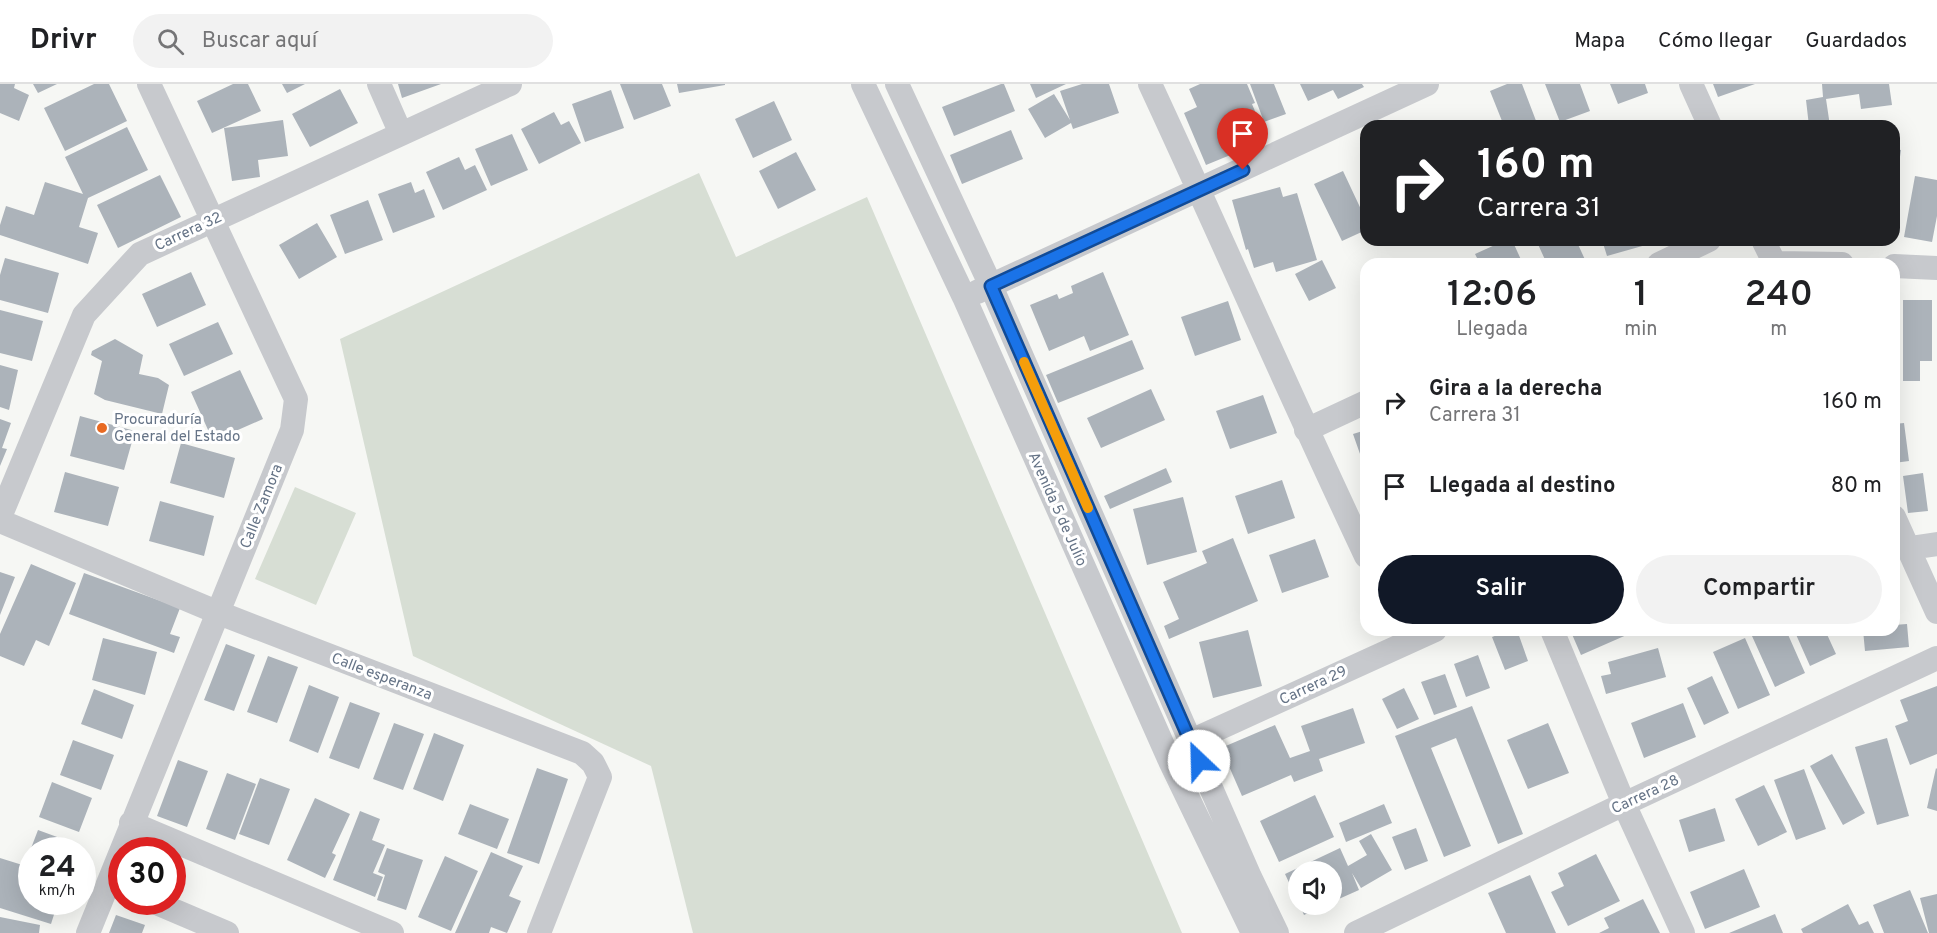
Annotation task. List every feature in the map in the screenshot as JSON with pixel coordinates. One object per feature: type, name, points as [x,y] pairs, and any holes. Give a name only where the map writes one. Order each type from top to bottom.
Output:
[{"type":"street","name":"Calle Zamora","points":[[127,837],[131,823],[219,613],[292,430],[296,399],[149,84]]},
{"type":"street","points":[[379,84],[402,135]]},
{"type":"street","name":"Carrera 32","points":[[0,519],[84,315],[140,254],[510,84]]},
{"type":"street","name":"Avenida 5 de Julio","points":[[863,84],[964,297],[1170,761],[1253,933]]},
{"type":"street","name":"Avenida 5 de Julio","points":[[897,84],[991,286],[1250,877],[1278,933]]},
{"type":"street","points":[[1150,84],[1200,190],[1306,430],[1360,543]]},
{"type":"street","points":[[1691,84],[1707,120]]},
{"type":"street","points":[[964,297],[1200,190],[1418,86]]},
{"type":"street","points":[[1672,258],[1696,246]]},
{"type":"street","points":[[1900,266],[1937,268]]},
{"type":"street","points":[[1306,430],[1360,405]]},
{"type":"street","name":"Calle esperanza","points":[[0,519],[219,613],[582,753],[593,763],[600,777],[539,933]]},
{"type":"street","points":[[1900,529],[1937,612]]},
{"type":"street","points":[[1910,548],[1937,544]]},
{"type":"street","points":[[1114,636],[1139,623]]},
{"type":"street","name":"Carrera 29","points":[[1191,741],[1405,636]]},
{"type":"street","points":[[1554,636],[1624,804],[1683,933]]},
{"type":"street","name":"Carrera 28","points":[[1356,933],[1624,804],[1937,658]]},
{"type":"street","points":[[131,823],[392,933]]},
{"type":"street","name":"Calle Zamora","points":[[88,933],[108,897]]},
{"type":"street","points":[[185,915],[227,933]]},
{"type":"shaded area","points":[[699,173],[736,257],[867,197],[1182,933],[693,933],[651,766],[413,656],[340,339]]},
{"type":"shaded area","points":[[295,487],[356,513],[316,605],[255,579]]},
{"type":"building","points":[[0,84],[15,84],[14,88],[29,95],[19,121],[0,113]]},
{"type":"building","points":[[33,84],[57,84],[38,93]]},
{"type":"building","points":[[94,84],[109,84],[127,121],[65,151],[44,108]]},
{"type":"building","points":[[233,84],[248,84],[261,111],[212,133],[197,101]]},
{"type":"building","points":[[282,84],[305,84],[287,93]]},
{"type":"building","points":[[398,84],[441,84],[402,98]]},
{"type":"building","points":[[620,84],[662,84],[671,106],[634,120]]},
{"type":"building","points":[[677,84],[725,84],[725,85],[679,93]]},
{"type":"building","points":[[1004,84],[1015,111],[954,136],[942,107]]},
{"type":"building","points":[[1030,84],[1066,84],[1036,98]]},
{"type":"building","points":[[1082,84],[1109,84],[1119,113],[1073,129],[1071,123],[1045,138],[1028,109],[1054,94],[1070,120],[1060,91]]},
{"type":"building","points":[[1200,84],[1247,84],[1255,103],[1252,104],[1267,140],[1206,165],[1184,113],[1197,107],[1189,89]]},
{"type":"building","points":[[1250,84],[1274,84],[1286,114],[1264,122]]},
{"type":"building","points":[[1300,84],[1362,84],[1364,87],[1338,99],[1333,90],[1308,101]]},
{"type":"building","points":[[1507,84],[1522,84],[1536,120],[1502,120],[1490,91]]},
{"type":"building","points":[[1545,84],[1580,84],[1590,111],[1559,120]]},
{"type":"building","points":[[1610,84],[1645,84],[1648,93],[1618,104]]},
{"type":"building","points":[[1713,84],[1755,84],[1718,97]]},
{"type":"building","points":[[1822,84],[1889,84],[1892,105],[1861,109],[1859,94],[1826,99],[1829,120],[1808,120],[1806,100],[1823,97]]},
{"type":"building","points":[[340,89],[358,123],[310,147],[292,114]]},
{"type":"building","points":[[611,90],[624,128],[585,142],[572,104]]},
{"type":"building","points":[[774,101],[792,140],[753,158],[735,119]]},
{"type":"building","points":[[554,112],[561,125],[569,121],[581,143],[539,164],[521,129]]},
{"type":"building","points":[[283,120],[288,156],[258,160],[260,177],[232,181],[224,128]]},
{"type":"building","points":[[127,127],[148,170],[88,198],[79,227],[98,233],[88,264],[0,235],[0,225],[6,206],[34,215],[45,182],[83,194],[65,157]]},
{"type":"building","points":[[1011,130],[1023,159],[962,184],[950,155]]},
{"type":"building","points":[[512,134],[528,170],[491,186],[475,149]]},
{"type":"building","points":[[796,152],[816,190],[778,209],[759,171]]},
{"type":"building","points":[[459,157],[465,170],[475,165],[487,190],[443,210],[426,172]]},
{"type":"building","points":[[1343,171],[1360,207],[1360,233],[1342,241],[1314,184]]},
{"type":"building","points":[[160,175],[181,217],[118,248],[97,205]]},
{"type":"building","points":[[1915,176],[1937,180],[1937,216],[1932,242],[1904,237]]},
{"type":"building","points":[[411,182],[415,193],[424,189],[435,217],[393,233],[378,194]]},
{"type":"building","points":[[1280,187],[1283,197],[1297,193],[1317,260],[1276,272],[1273,262],[1254,268],[1248,249],[1246,250],[1232,200]]},
{"type":"building","points":[[368,200],[383,240],[345,254],[330,215]]},
{"type":"building","points":[[317,223],[337,257],[299,279],[279,245]]},
{"type":"building","points":[[1493,246],[1515,246],[1520,258],[1477,258],[1475,254]]},
{"type":"building","points":[[1539,246],[1579,246],[1584,258],[1544,258]]},
{"type":"building","points":[[1604,246],[1642,246],[1607,256]]},
{"type":"building","points":[[5,258],[59,273],[48,313],[0,300],[0,275]]},
{"type":"building","points":[[1322,260],[1336,288],[1309,301],[1295,274]]},
{"type":"building","points":[[191,272],[206,305],[157,327],[142,294]]},
{"type":"building","points":[[1103,272],[1129,335],[1090,351],[1084,336],[1049,351],[1030,305],[1057,294],[1059,299],[1073,293],[1071,286]]},
{"type":"building","points":[[1903,300],[1932,300],[1932,361],[1920,361],[1920,381],[1903,381]]},
{"type":"building","points":[[1228,301],[1241,340],[1195,356],[1181,317]]},
{"type":"building","points":[[0,310],[43,321],[32,361],[0,353]]},
{"type":"building","points":[[218,322],[233,354],[184,376],[169,344]]},
{"type":"building","points":[[115,339],[143,355],[139,374],[158,378],[169,385],[162,414],[105,400],[94,394],[102,361],[91,355],[92,351]]},
{"type":"building","points":[[1132,340],[1144,369],[1058,403],[1046,375]]},
{"type":"building","points":[[0,365],[18,370],[9,410],[0,407]]},
{"type":"building","points":[[240,370],[263,419],[213,441],[191,392]]},
{"type":"building","points":[[1151,389],[1165,420],[1101,448],[1087,418]]},
{"type":"building","points":[[1263,395],[1277,433],[1230,449],[1216,411]]},
{"type":"building","points":[[80,416],[135,431],[124,470],[70,456]]},
{"type":"building","points":[[0,419],[11,423],[2,448],[7,449],[0,466]]},
{"type":"building","points":[[1900,423],[1904,423],[1909,461],[1900,462]]},
{"type":"building","points":[[1360,432],[1360,454],[1353,434]]},
{"type":"building","points":[[181,443],[235,458],[224,498],[170,483]]},
{"type":"building","points":[[1166,468],[1172,482],[1110,509],[1104,496]]},
{"type":"building","points":[[65,472],[119,487],[108,526],[54,512]]},
{"type":"building","points":[[1923,473],[1928,511],[1908,513],[1903,476]]},
{"type":"building","points":[[1282,480],[1295,518],[1248,534],[1235,496]]},
{"type":"building","points":[[1183,497],[1197,552],[1147,565],[1133,509]]},
{"type":"building","points":[[160,501],[214,516],[204,556],[149,541]]},
{"type":"building","points":[[1233,538],[1258,601],[1169,639],[1164,626],[1179,619],[1163,582],[1207,563],[1202,551]]},
{"type":"building","points":[[1315,539],[1329,577],[1282,593],[1269,555]]},
{"type":"building","points":[[31,564],[76,583],[49,646],[36,640],[24,666],[0,656],[0,634]]},
{"type":"building","points":[[0,572],[15,577],[0,615]]},
{"type":"building","points":[[84,573],[180,608],[170,634],[180,637],[174,653],[69,614]]},
{"type":"building","points":[[1907,624],[1909,647],[1865,651],[1864,636],[1900,636],[1900,625]]},
{"type":"building","points":[[1248,630],[1262,686],[1213,698],[1199,642]]},
{"type":"building","points":[[1519,636],[1528,661],[1505,670],[1492,637]]},
{"type":"building","points":[[1573,636],[1624,636],[1581,655]]},
{"type":"building","points":[[1752,636],[1789,636],[1805,673],[1775,687]]},
{"type":"building","points":[[1797,636],[1828,636],[1836,654],[1810,666]]},
{"type":"building","points":[[103,638],[157,652],[145,695],[92,680]]},
{"type":"building","points":[[1745,638],[1770,695],[1738,709],[1713,652]]},
{"type":"building","points":[[226,644],[255,655],[234,711],[204,700]]},
{"type":"building","points":[[1658,648],[1666,677],[1606,694],[1601,676],[1611,674],[1608,662]]},
{"type":"building","points":[[1478,655],[1490,688],[1466,697],[1454,664]]},
{"type":"building","points":[[268,656],[298,667],[277,723],[247,712]]},
{"type":"building","points":[[1445,674],[1457,707],[1434,715],[1421,682]]},
{"type":"building","points":[[1712,676],[1729,713],[1704,725],[1687,688]]},
{"type":"building","points":[[309,685],[339,697],[318,753],[289,741]]},
{"type":"building","points":[[1937,686],[1937,754],[1910,765],[1895,726],[1908,721],[1900,700]]},
{"type":"building","points":[[1404,688],[1419,719],[1397,729],[1382,699]]},
{"type":"building","points":[[94,689],[134,705],[122,739],[81,724]]},
{"type":"building","points":[[350,702],[380,713],[359,769],[329,758]]},
{"type":"building","points":[[1683,703],[1696,737],[1644,758],[1631,723]]},
{"type":"building","points":[[1472,706],[1523,834],[1498,844],[1456,738],[1431,748],[1471,846],[1444,857],[1395,736]]},
{"type":"building","points":[[1353,708],[1365,743],[1319,759],[1323,771],[1294,782],[1291,775],[1242,796],[1221,748],[1275,725],[1290,758],[1310,751],[1301,726]]},
{"type":"building","points":[[394,723],[424,734],[403,790],[373,779]]},
{"type":"building","points":[[1548,723],[1569,773],[1528,789],[1507,740]]},
{"type":"building","points":[[434,733],[464,745],[443,801],[413,789]]},
{"type":"building","points":[[1887,738],[1909,816],[1877,825],[1855,747]]},
{"type":"building","points":[[73,740],[114,755],[101,790],[60,775]]},
{"type":"building","points":[[1832,754],[1865,813],[1843,825],[1810,766]]},
{"type":"building","points":[[178,760],[208,771],[187,827],[157,816]]},
{"type":"building","points":[[537,768],[568,779],[539,864],[507,853]]},
{"type":"building","points":[[1804,769],[1826,829],[1796,840],[1774,780]]},
{"type":"building","points":[[1937,769],[1937,811],[1927,808]]},
{"type":"building","points":[[227,773],[256,784],[235,840],[206,829]]},
{"type":"building","points":[[260,778],[290,789],[269,845],[239,834]]},
{"type":"building","points":[[52,782],[92,798],[79,832],[39,817]]},
{"type":"building","points":[[1764,785],[1787,832],[1758,846],[1735,799]]},
{"type":"building","points":[[1315,795],[1334,837],[1279,862],[1260,821]]},
{"type":"building","points":[[315,798],[350,814],[332,853],[336,855],[325,878],[287,860]]},
{"type":"building","points":[[470,804],[509,819],[497,849],[458,834]]},
{"type":"building","points":[[1384,804],[1392,823],[1346,842],[1339,823]]},
{"type":"building","points":[[1715,808],[1725,841],[1689,852],[1679,820]]},
{"type":"building","points":[[360,811],[380,819],[372,840],[385,845],[373,873],[383,877],[375,897],[333,880]]},
{"type":"building","points":[[1416,828],[1428,861],[1405,870],[1392,837]]},
{"type":"building","points":[[38,830],[57,837],[35,837]]},
{"type":"building","points":[[1371,834],[1392,870],[1361,888],[1352,873],[1359,890],[1342,898],[1342,861],[1312,861],[1340,848],[1348,866],[1367,855],[1359,841]]},
{"type":"building","points":[[387,848],[423,860],[406,910],[377,900],[385,875],[378,872]]},
{"type":"building","points":[[491,852],[523,866],[509,896],[521,901],[507,933],[491,927],[489,933],[455,933]]},
{"type":"building","points":[[1596,854],[1620,901],[1568,926],[1551,892],[1564,886],[1558,873]]},
{"type":"building","points":[[445,856],[478,871],[451,931],[418,917]]},
{"type":"building","points":[[0,858],[18,864],[18,914],[0,908]]},
{"type":"building","points":[[1744,869],[1760,907],[1705,929],[1690,892]]},
{"type":"building","points":[[1530,875],[1556,933],[1506,933],[1488,893]]},
{"type":"building","points":[[1910,890],[1928,933],[1884,933],[1873,905]]},
{"type":"building","points":[[1937,894],[1937,933],[1929,933],[1920,898]]},
{"type":"building","points":[[1643,899],[1660,933],[1599,933],[1609,928],[1604,918]]},
{"type":"building","points":[[1848,904],[1859,925],[1868,921],[1874,933],[1803,933],[1801,929]]},
{"type":"building","points":[[1775,914],[1783,933],[1729,933]]},
{"type":"building","points":[[22,915],[54,915],[51,924]]},
{"type":"building","points":[[116,915],[145,925],[142,933],[109,933]]},
{"type":"building","points":[[0,917],[40,925],[39,933],[0,933]]},
{"type":"slow traffic","points":[[1024,362],[1088,508]]},
{"type":"place","name":"Procuraduría General del Estado","points":[[102,428]]},
{"type":"route","points":[[1199,761],[991,286],[1243,170]]}]
